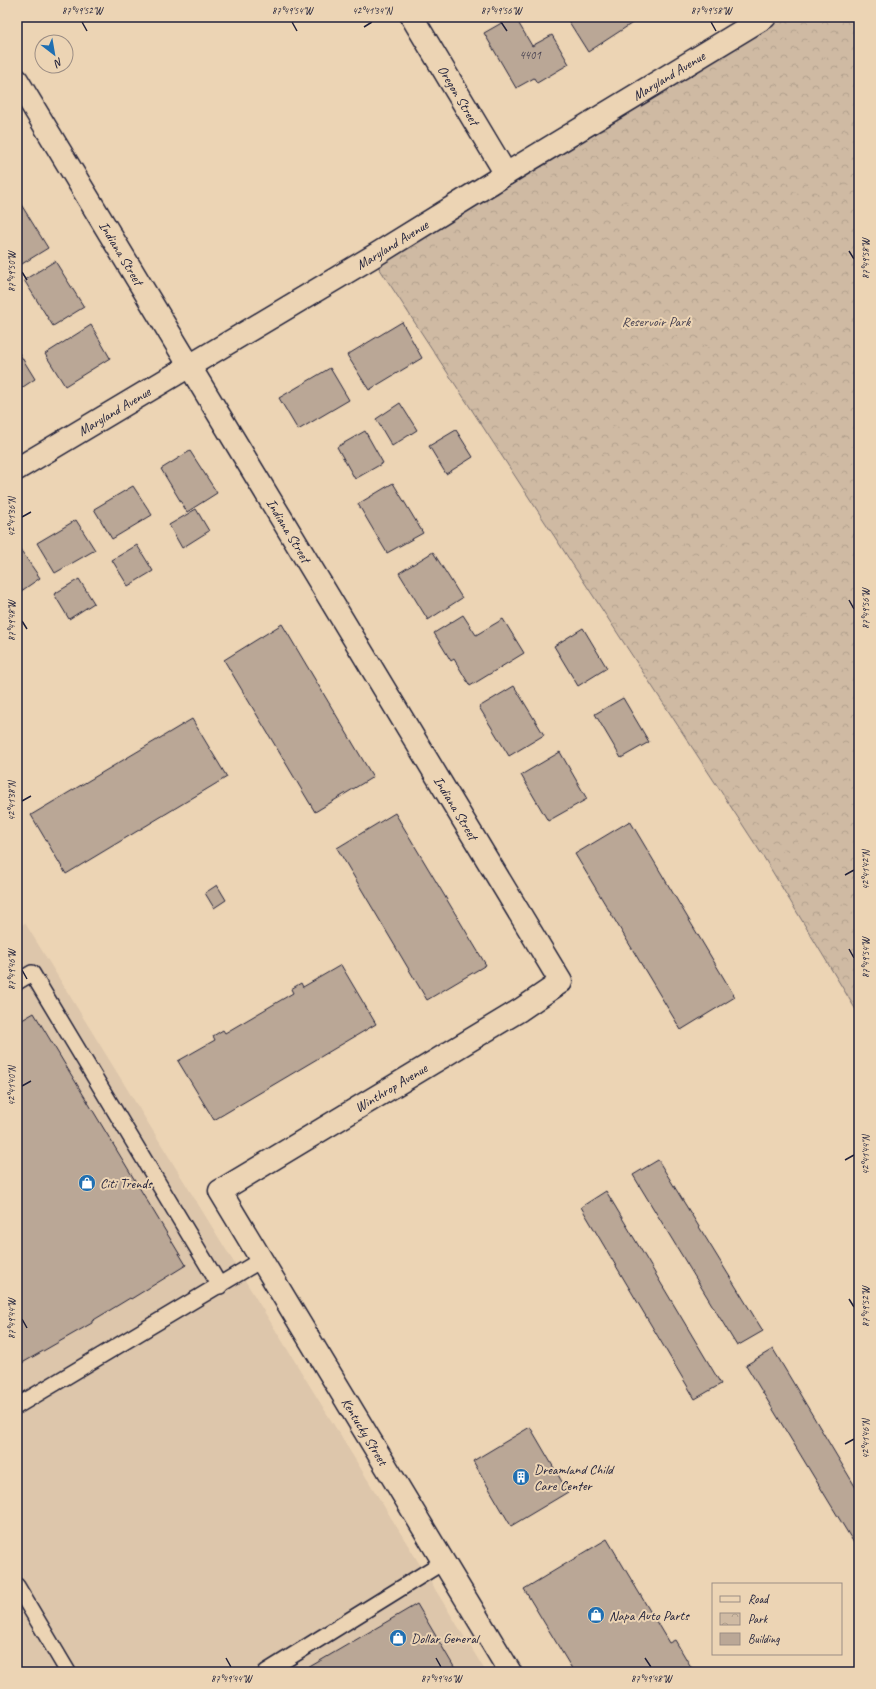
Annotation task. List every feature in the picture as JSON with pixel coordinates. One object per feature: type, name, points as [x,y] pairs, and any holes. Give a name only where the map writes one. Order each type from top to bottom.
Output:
[{"type":"street","name":"Oregon Street","points":[[412,17],[506,174]]},
{"type":"street","name":"Maryland Avenue","points":[[17,469],[372,256],[765,17]]},
{"type":"street","name":"Indiana Street","points":[[17,80],[561,982]]},
{"type":"street","name":"Winthrop Avenue","points":[[220,1191],[520,1010],[561,982]]},
{"type":"street","name":"Kentucky Street","points":[[220,1191],[510,1672]]},
{"type":"lane","points":[[17,982],[32,973],[220,1286]]},
{"type":"lane","points":[[17,1406],[220,1286],[261,1260]]},
{"type":"lane","points":[[266,1672],[443,1562]]},
{"type":"lane","points":[[17,1586],[68,1672]]},
{"type":"shaded area","points":[[25,923],[486,1672],[17,1672],[17,928]]},
{"type":"green space","name":"Reservoir Park","points":[[765,17],[859,17],[859,1015],[763,856],[372,257]]},
{"type":"building","points":[[512,17],[515,17],[532,46],[552,35],[569,64],[537,83],[534,78],[516,88],[484,33]]},
{"type":"building","points":[[566,17],[635,17],[637,20],[588,52]]},
{"type":"building","points":[[17,198],[48,248],[17,267]]},
{"type":"building","points":[[55,261],[84,307],[53,326],[24,280]]},
{"type":"building","points":[[402,322],[422,358],[369,390],[347,355]]},
{"type":"building","points":[[91,325],[110,358],[65,386],[45,354]]},
{"type":"building","points":[[19,353],[35,379],[17,391],[17,354]]},
{"type":"building","points":[[330,368],[349,400],[298,430],[279,398]]},
{"type":"building","points":[[400,403],[417,430],[392,446],[376,419]]},
{"type":"building","points":[[456,430],[473,457],[446,474],[429,446]]},
{"type":"building","points":[[365,431],[383,463],[355,479],[337,447]]},
{"type":"building","points":[[190,451],[217,493],[187,512],[161,469]]},
{"type":"building","points":[[393,483],[423,533],[387,553],[358,504]]},
{"type":"building","points":[[133,486],[152,515],[112,539],[94,509]]},
{"type":"building","points":[[196,509],[209,531],[182,548],[169,525]]},
{"type":"building","points":[[76,520],[95,550],[55,573],[37,543]]},
{"type":"building","points":[[137,545],[153,571],[128,586],[112,560]]},
{"type":"building","points":[[20,549],[40,578],[17,594],[17,551]]},
{"type":"building","points":[[433,552],[462,598],[428,620],[399,573]]},
{"type":"building","points":[[79,579],[94,603],[69,619],[54,594]]},
{"type":"building","points":[[463,615],[476,635],[503,619],[524,653],[470,686],[454,659],[451,661],[434,633]]},
{"type":"building","points":[[282,624],[373,777],[315,812],[224,660]]},
{"type":"building","points":[[583,628],[607,668],[578,686],[554,646]]},
{"type":"building","points":[[514,686],[544,735],[509,756],[479,707]]},
{"type":"building","points":[[623,698],[649,742],[621,758],[595,714]]},
{"type":"building","points":[[192,719],[227,777],[66,874],[31,815]]},
{"type":"building","points":[[560,752],[587,799],[548,821],[521,775]]},
{"type":"building","points":[[395,813],[486,965],[427,1000],[337,848]]},
{"type":"building","points":[[630,821],[735,997],[681,1030],[575,854]]},
{"type":"building","points":[[217,885],[226,900],[214,908],[205,893]]},
{"type":"building","points":[[341,965],[376,1024],[214,1120],[178,1061],[215,1040],[213,1036],[223,1030],[225,1033],[293,993],[291,989],[301,983],[303,987]]},
{"type":"building","points":[[34,1013],[186,1265],[92,1321],[92,1323],[17,1366],[17,1023]]},
{"type":"building","points":[[658,1160],[763,1331],[737,1346],[633,1175]]},
{"type":"building","points":[[606,1191],[721,1384],[695,1399],[581,1207]]},
{"type":"building","points":[[773,1349],[859,1493],[859,1540],[854,1543],[746,1365]]},
{"type":"building","name":"Dreamland Child Care Center","points":[[530,1427],[568,1492],[511,1526],[473,1461]]},
{"type":"building","points":[[859,1447],[859,1456],[855,1450]]},
{"type":"building","name":"Napa Auto Parts","points":[[607,1539],[669,1643],[675,1640],[694,1672],[574,1672],[524,1589]]},
{"type":"building","name":"Dollar General","points":[[417,1604],[457,1672],[301,1672]]},
{"type":"place","name":"Citi Trends","points":[[87,1183]]},
{"type":"place","name":"Dreamland Child Care Center","points":[[521,1477]]},
{"type":"place","name":"Napa Auto Parts","points":[[596,1615]]},
{"type":"place","name":"Dollar General","points":[[398,1638]]}]
